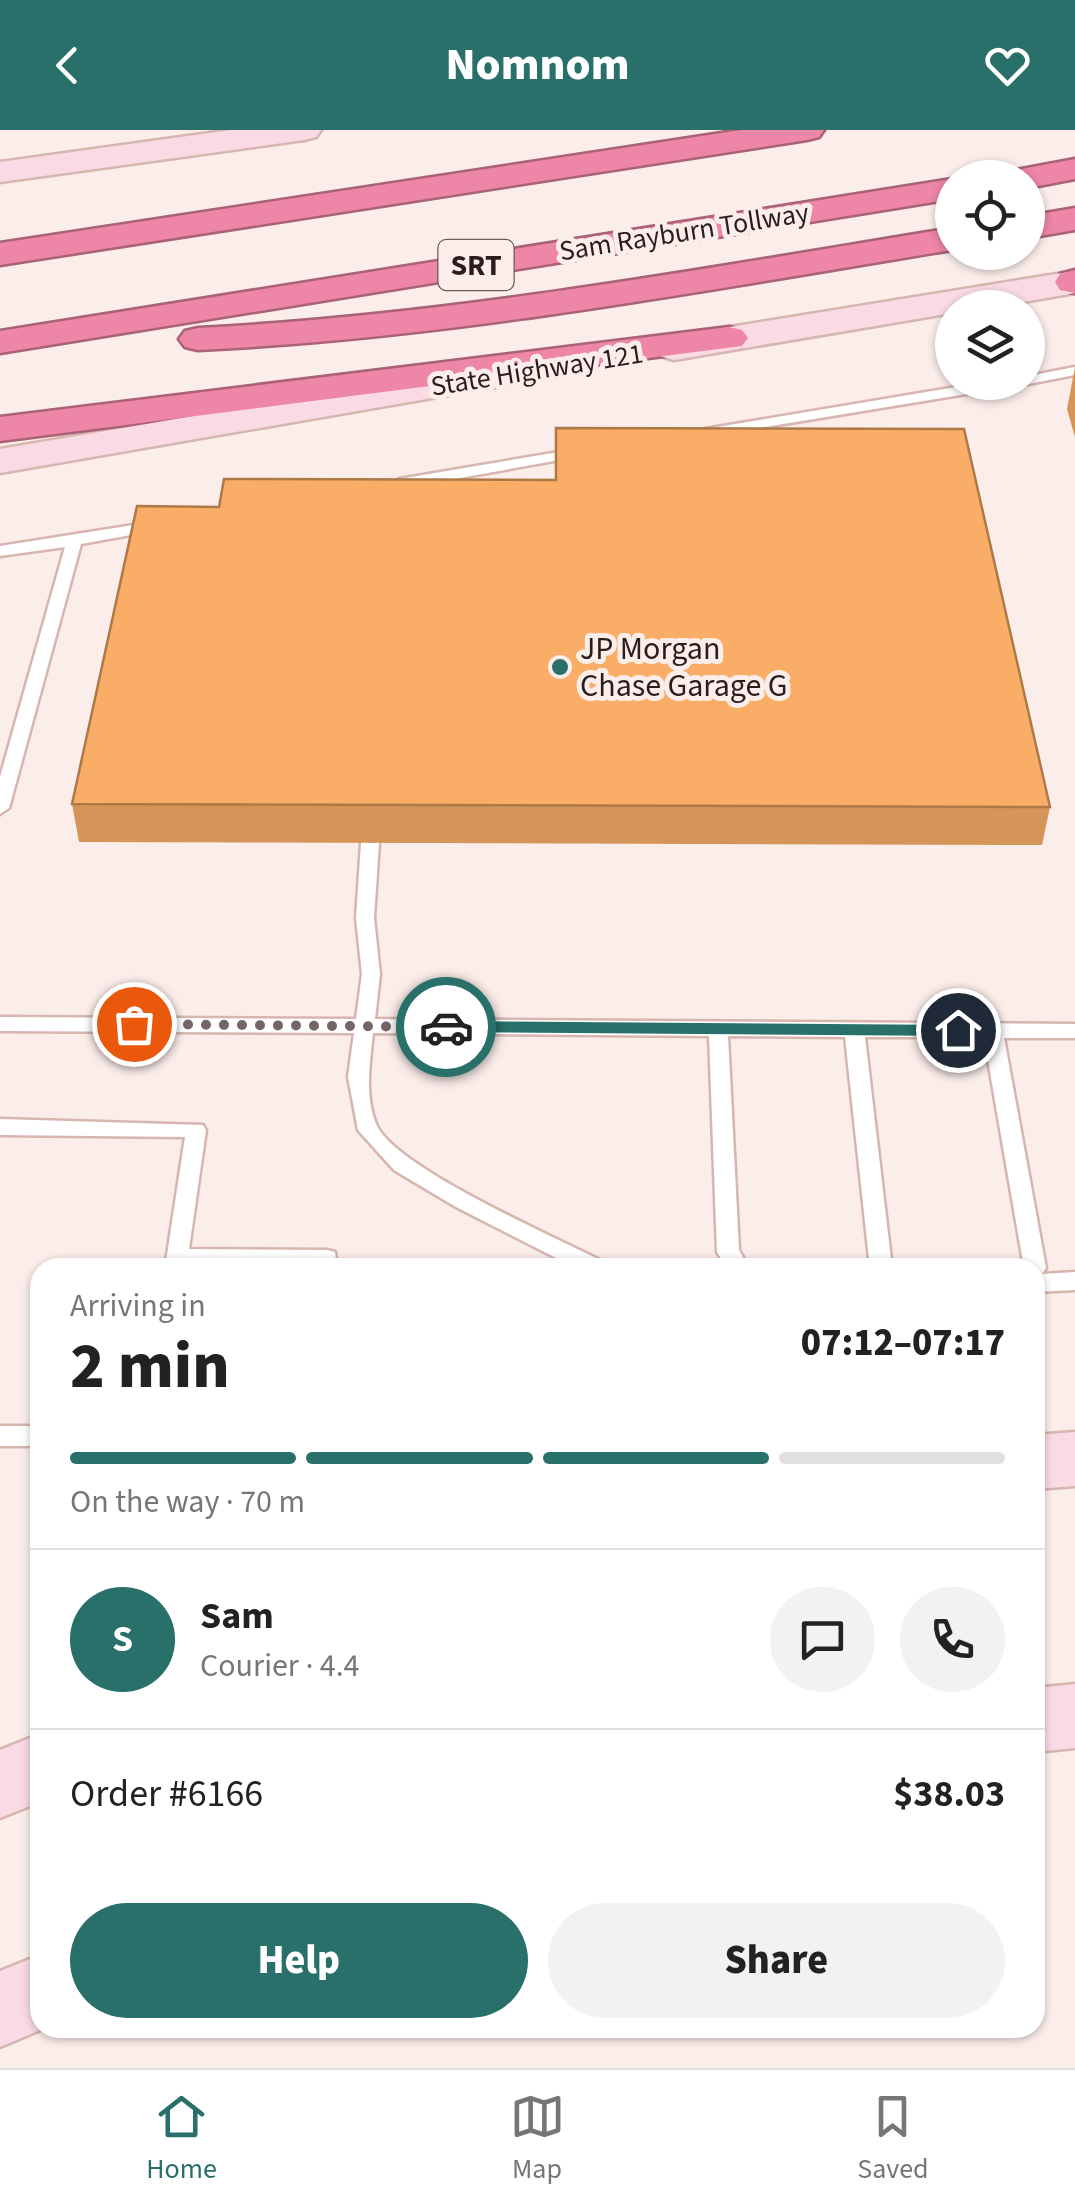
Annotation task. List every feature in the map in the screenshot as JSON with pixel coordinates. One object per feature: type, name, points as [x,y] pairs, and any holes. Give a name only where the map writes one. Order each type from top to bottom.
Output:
[{"type":"highway","points":[[0,242],[140,208],[628,130]]},
{"type":"highway","points":[[0,254],[807,130]]},
{"type":"highway","points":[[1045,174],[1075,169]]},
{"type":"highway","name":"Sam Rayburn Tollway","points":[[0,343],[935,192]]},
{"type":"highway","points":[[1045,223],[1075,219]]},
{"type":"highway","points":[[0,343],[273,337],[412,322],[935,241]]},
{"type":"highway","points":[[0,430],[729,338]]},
{"type":"main road","points":[[0,172],[304,130]]},
{"type":"main road","name":"State Highway 121","points":[[0,461],[1074,282]]},
{"type":"main road","points":[[1045,1461],[1075,1459]]},
{"type":"main road","points":[[1045,1719],[1075,1716]]},
{"type":"main road","points":[[0,1785],[30,1772]]},
{"type":"main road","points":[[0,2009],[30,1996]]},
{"type":"lane","points":[[1045,377],[1075,371]]},
{"type":"lane","points":[[692,434],[935,395]]},
{"type":"lane","points":[[385,486],[599,449]]},
{"type":"lane","points":[[0,551],[171,524]]},
{"type":"lane","points":[[0,808],[74,541]]},
{"type":"lane","points":[[370,843],[364,918],[370,974],[358,1077],[368,1130],[401,1164],[463,1201],[576,1258]]},
{"type":"lane","points":[[0,1024],[1075,1031]]},
{"type":"lane","points":[[718,1030],[728,1252],[732,1258]]},
{"type":"lane","points":[[854,1030],[880,1258]]},
{"type":"lane","points":[[993,1030],[1032,1258]]},
{"type":"lane","points":[[0,1127],[196,1130],[178,1258]]},
{"type":"lane","points":[[1045,1277],[1075,1281]]},
{"type":"lane","points":[[0,1436],[30,1436]]},
{"type":"building","name":"JP Morgan Chase Garage G","points":[[556,428],[964,429],[1050,807],[72,804],[137,506],[219,507],[224,479],[556,480]]},
{"type":"way so far","points":[[134,1024],[446,1027]]},
{"type":"place","name":"JP Morgan Chase Garage G","points":[[560,667]]},
{"type":"route","points":[[446,1027],[958,1030]]}]
